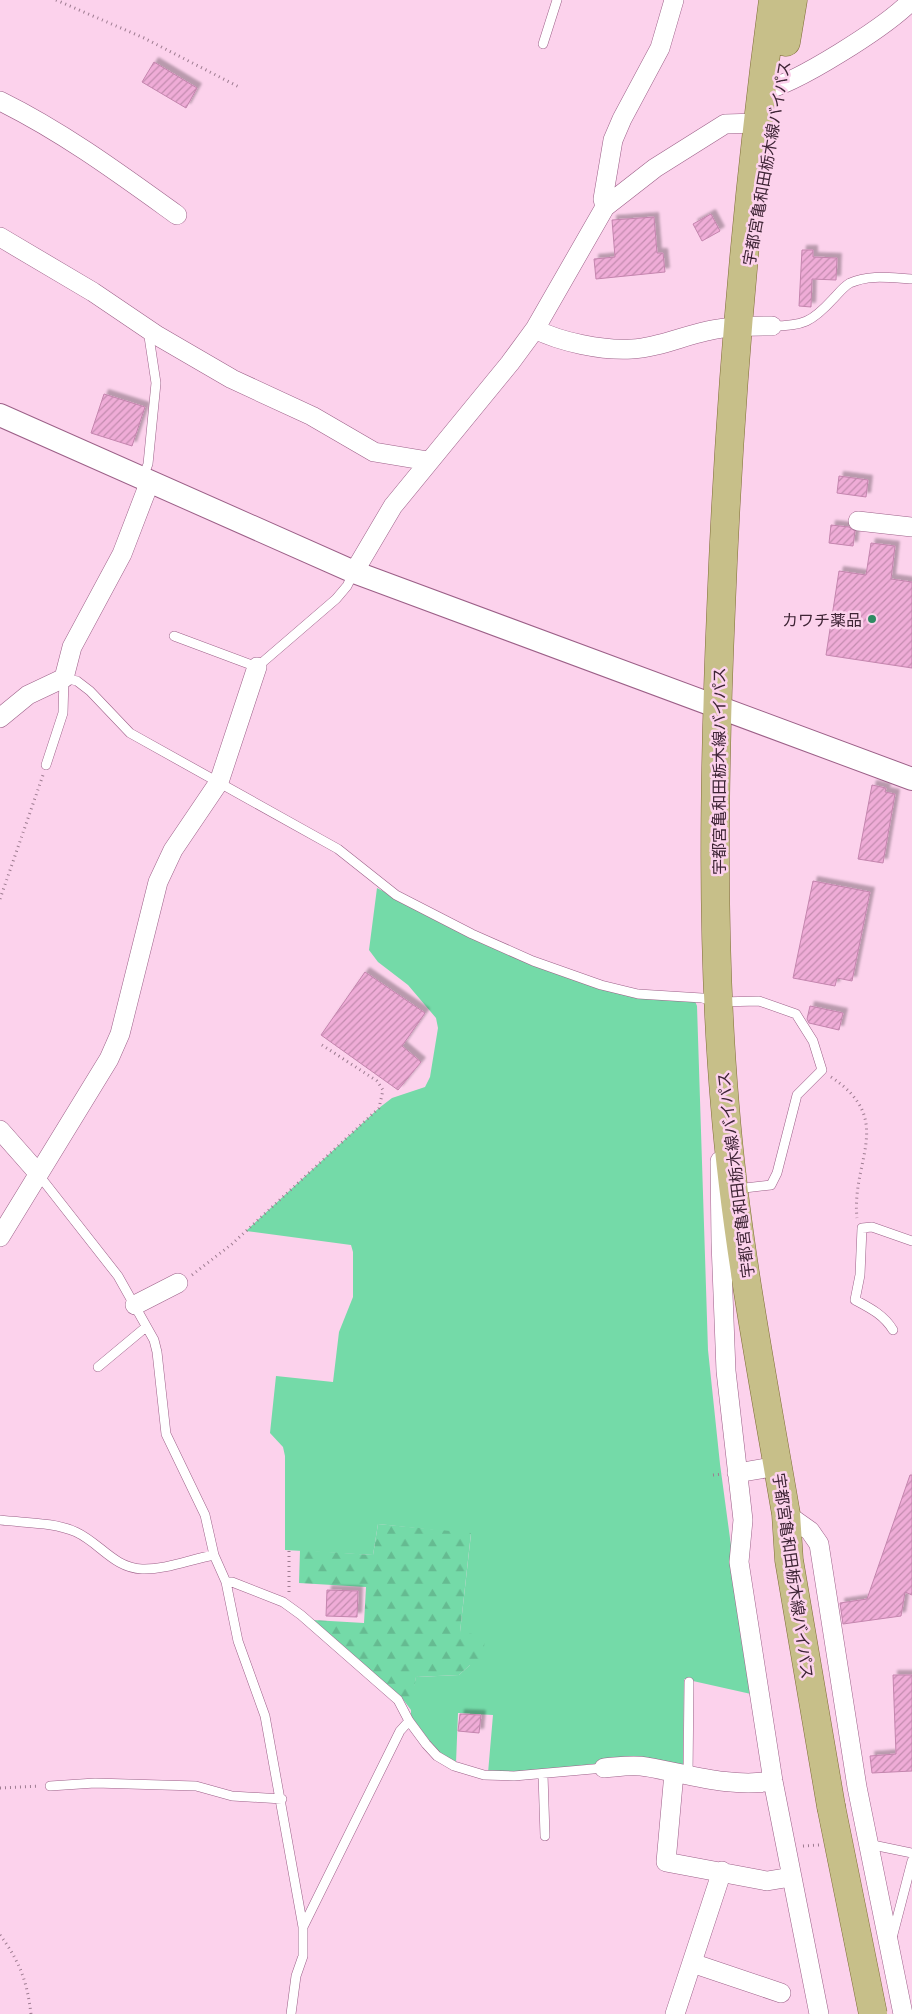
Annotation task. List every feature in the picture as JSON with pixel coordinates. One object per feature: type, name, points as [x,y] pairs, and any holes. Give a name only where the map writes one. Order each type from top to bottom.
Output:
[{"type":"main road","name":"宇都宮亀和田栃木線バイパス","points":[[737,326],[760,207],[770,88],[773,0]]},
{"type":"main road","name":"宇都宮亀和田栃木線バイパス","points":[[793,0],[770,88],[758,123],[737,326],[728,462],[716,707],[719,1002],[724,1106],[734,1190],[786,1514],[789,1560],[831,1806],[873,2014]]},
{"type":"street","points":[[606,207],[603,199],[613,140],[622,119],[660,48],[674,0]]},
{"type":"street","points":[[770,88],[869,34],[910,7]]},
{"type":"street","points":[[0,101],[25,113],[98,159],[177,215]]},
{"type":"street","points":[[354,572],[393,506],[510,363],[535,329],[606,207],[655,168],[726,124],[758,123]]},
{"type":"street","points":[[0,237],[93,292],[148,329],[232,379],[312,416],[374,452],[428,461]]},
{"type":"street","points":[[535,329],[551,337],[607,348],[633,349],[709,330],[737,326],[772,326]]},
{"type":"street","points":[[0,415],[354,572],[912,779]]},
{"type":"street","points":[[0,718],[28,695],[64,678],[72,647],[122,554],[146,479]]},
{"type":"street","points":[[858,521],[912,527]]},
{"type":"street","points":[[0,1237],[109,1059],[120,1034],[158,882],[174,850],[220,782],[258,667]]},
{"type":"street","points":[[724,1106],[720,1188],[721,1242],[726,1371],[743,1520],[739,1562],[773,1781],[819,2014]]},
{"type":"street","points":[[0,1130],[38,1173]]},
{"type":"street","points":[[135,1305],[178,1283]]},
{"type":"street","points":[[737,1473],[778,1466]]},
{"type":"street","points":[[786,1514],[810,1530],[819,1544],[850,1745],[888,1946],[903,2014]]},
{"type":"street","points":[[604,1768],[645,1766],[681,1775],[750,1785],[773,1781]]},
{"type":"street","points":[[681,1775],[666,1862],[722,1871],[767,1881],[791,1877]]},
{"type":"street","points":[[675,2014],[722,1871]]},
{"type":"street","points":[[692,1963],[781,1992]]},
{"type":"lane","points":[[543,44],[557,0]]},
{"type":"lane","points":[[772,326],[792,326],[806,323],[818,315],[845,286],[852,282],[869,278],[912,279]]},
{"type":"lane","points":[[146,479],[156,383],[148,329]]},
{"type":"lane","points":[[174,636],[258,667],[336,599],[347,586],[354,572]]},
{"type":"lane","points":[[46,765],[63,713],[64,678],[77,681],[90,691],[130,733],[338,849],[396,896],[515,953],[568,974],[622,991],[638,994],[702,998],[719,1002],[759,1001],[796,1014],[813,1040],[822,1070],[797,1095],[777,1173],[771,1184],[734,1190]]},
{"type":"lane","points":[[38,1173],[118,1276],[135,1305],[157,1352],[166,1434],[205,1515],[214,1555],[226,1582],[238,1641],[266,1716],[282,1799],[289,1858],[303,1927],[303,1956],[296,1976],[291,2014]]},
{"type":"lane","points":[[893,1330],[889,1322],[875,1310],[855,1300],[860,1275],[862,1228],[872,1227],[912,1241]]},
{"type":"lane","points":[[98,1366],[146,1327]]},
{"type":"lane","points":[[0,1520],[60,1527],[76,1532],[92,1541],[116,1562],[141,1569],[214,1555]]},
{"type":"lane","points":[[226,1582],[232,1582],[287,1604],[398,1700],[409,1722],[436,1756],[454,1766],[484,1775],[543,1774],[604,1768]]},
{"type":"lane","points":[[681,1775],[689,1682]]},
{"type":"lane","points":[[303,1927],[400,1731],[409,1722]]},
{"type":"lane","points":[[543,1774],[545,1836]]},
{"type":"lane","points":[[50,1786],[96,1783],[196,1786],[232,1796],[282,1799]]},
{"type":"lane","points":[[868,1844],[912,1853]]},
{"type":"lane","points":[[888,1946],[894,1934],[912,1862]]},
{"type":"lane","points":[[897,1984],[912,1998]]},
{"type":"path","points":[[56,0],[144,38],[239,87]]},
{"type":"path","points":[[0,898],[46,765]]},
{"type":"path","points":[[178,1283],[201,1270],[232,1244],[380,1108],[383,1090],[376,1081],[319,1043]]},
{"type":"path","points":[[822,1070],[848,1088],[857,1098],[867,1128],[857,1217],[862,1228]]},
{"type":"path","points":[[287,1604],[289,1551]]},
{"type":"path","points":[[0,1788],[50,1786]]},
{"type":"path","points":[[0,1935],[18,1963],[26,1982],[31,2014]]},
{"type":"green space","points":[[377,888],[444,923],[598,987],[695,1001],[697,1006],[708,1350],[720,1464],[751,1694],[684,1679],[683,1768],[609,1762],[547,1770],[488,1773],[493,1715],[458,1713],[456,1763],[438,1752],[411,1716],[411,1700],[416,1677],[459,1675],[470,1665],[460,1632],[471,1534],[378,1524],[373,1555],[285,1550],[285,1456],[283,1447],[270,1433],[276,1376],[333,1382],[339,1332],[353,1297],[353,1252],[351,1245],[246,1231],[379,1108],[392,1098],[425,1087],[430,1077],[438,1028],[436,1018],[408,985],[378,962],[369,950]]},
{"type":"green space","points":[[378,1524],[471,1533],[460,1632],[485,1636],[483,1659],[470,1665],[459,1675],[416,1677],[411,1710],[402,1698],[313,1620],[364,1623],[366,1587],[299,1583],[300,1550],[373,1555]]},
{"type":"building","points":[[154,62],[197,88],[186,108],[142,82]]},
{"type":"building","points":[[711,214],[720,231],[702,241],[693,224]]},
{"type":"building","points":[[654,217],[657,253],[663,253],[665,272],[596,279],[594,259],[615,257],[612,220]]},
{"type":"building","points":[[802,250],[813,250],[813,257],[837,258],[836,280],[812,279],[811,307],[799,306]]},
{"type":"building","points":[[104,394],[145,407],[132,446],[91,433]]},
{"type":"building","points":[[839,476],[868,480],[866,497],[837,493]]},
{"type":"building","points":[[831,525],[849,527],[855,531],[853,546],[829,543]]},
{"type":"building","name":"カワチ薬品","points":[[871,543],[895,546],[891,579],[912,582],[912,668],[826,655],[839,571],[866,575]]},
{"type":"building","points":[[872,785],[886,788],[885,792],[895,794],[883,863],[858,859]]},
{"type":"building","points":[[813,881],[870,892],[852,981],[837,978],[835,986],[793,978]]},
{"type":"building","points":[[365,972],[425,1013],[402,1046],[421,1062],[398,1090],[321,1035]]},
{"type":"building","points":[[810,1006],[843,1013],[839,1030],[809,1023],[807,1019]]},
{"type":"building","points":[[910,1475],[912,1475],[912,1595],[905,1592],[901,1616],[843,1624],[840,1603],[867,1599]]},
{"type":"building","points":[[327,1590],[358,1591],[357,1617],[326,1616]]},
{"type":"building","points":[[893,1675],[912,1675],[912,1771],[872,1773],[870,1756],[896,1754]]},
{"type":"building","points":[[460,1714],[481,1715],[479,1733],[458,1731]]},
{"type":"place","name":"カワチ薬品","points":[[872,619]]}]
